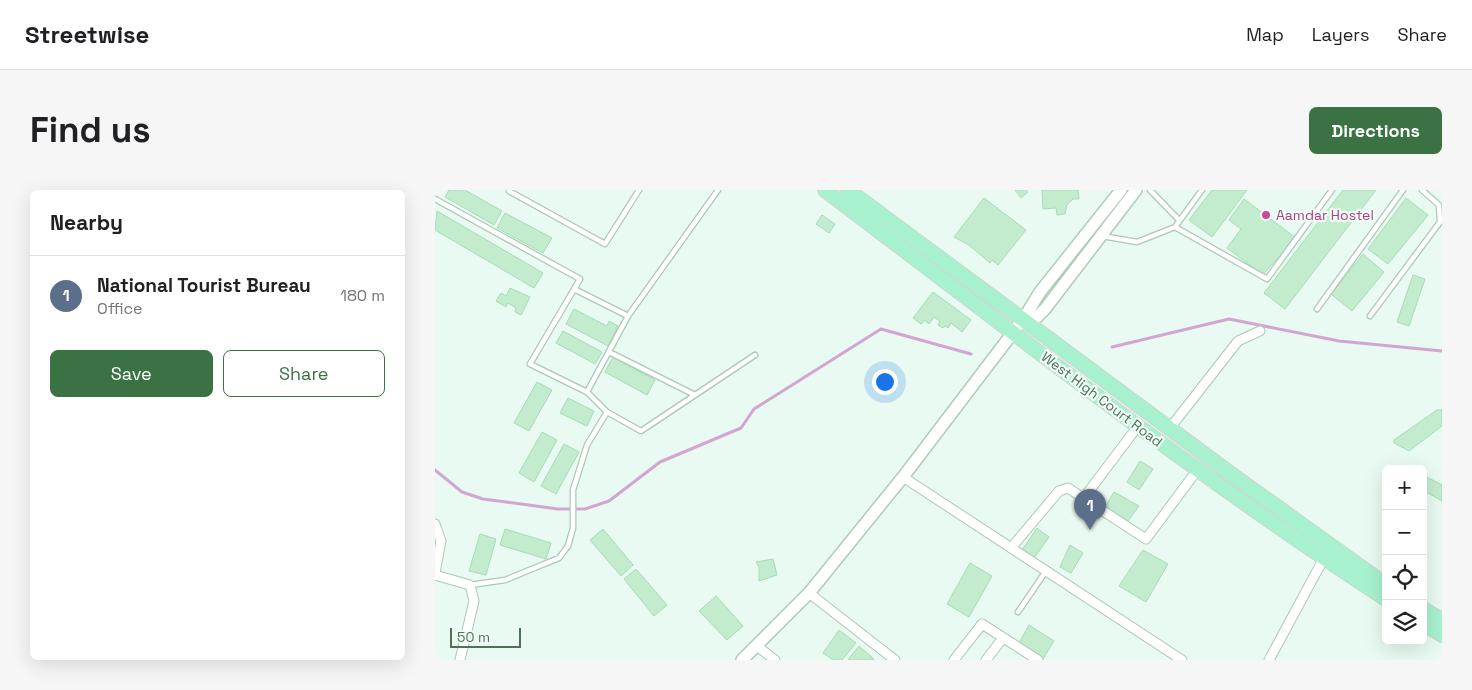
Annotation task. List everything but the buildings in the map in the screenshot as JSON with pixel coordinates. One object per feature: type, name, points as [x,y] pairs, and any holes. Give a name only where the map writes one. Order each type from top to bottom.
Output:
[{"type":"main road","name":"West High Court Road","points":[[825,190],[1138,426],[1324,558],[1382,596]]},
{"type":"main road","name":"West High Court Road","points":[[848,190],[1382,582]]},
{"type":"main road","points":[[742,660],[809,593],[903,477],[1024,318],[1040,292],[1121,190]]},
{"type":"main road","points":[[1024,318],[1037,317],[1045,308],[1136,190]]},
{"type":"main road","points":[[1427,611],[1442,620]]},
{"type":"main road","points":[[1427,626],[1442,635]]},
{"type":"street","points":[[1170,428],[1238,340],[1260,331]]},
{"type":"street","points":[[1083,499],[1138,426]]},
{"type":"street","points":[[1011,548],[1059,491],[1068,488],[1147,540],[1198,469]]},
{"type":"street","points":[[903,477],[1182,660]]},
{"type":"street","points":[[435,524],[441,541],[435,574],[470,585],[474,601],[460,660]]},
{"type":"street","points":[[1269,660],[1324,558]]},
{"type":"street","points":[[809,593],[895,660]]},
{"type":"street","points":[[960,658],[983,624],[1025,657],[1038,660]]},
{"type":"street","points":[[987,660],[1003,638]]},
{"type":"street","points":[[757,646],[775,660]]},
{"type":"lane","points":[[509,191],[605,244],[639,190]]},
{"type":"lane","points":[[587,392],[628,316],[718,190]]},
{"type":"lane","points":[[1150,190],[1179,220]]},
{"type":"lane","points":[[1101,236],[1137,242],[1175,227],[1202,190]]},
{"type":"lane","points":[[1175,227],[1267,279],[1332,190]]},
{"type":"lane","points":[[1317,309],[1403,190]]},
{"type":"lane","points":[[1370,316],[1441,222],[1439,205],[1422,190]]},
{"type":"lane","points":[[435,199],[580,279],[530,364],[587,392],[607,412],[641,431],[755,355]]},
{"type":"lane","points":[[574,289],[628,316]]},
{"type":"lane","points":[[609,352],[695,395]]},
{"type":"lane","points":[[470,585],[505,580],[559,558],[568,546],[573,528],[573,490],[587,445],[607,412]]},
{"type":"lane","points":[[1019,612],[1046,571]]},
{"type":"waterway","points":[[1112,347],[1229,319],[1339,341],[1442,351]]},
{"type":"waterway","points":[[435,470],[462,492],[483,499],[558,509],[585,509],[609,501],[660,462],[741,428],[754,409],[881,329],[971,354]]},
{"type":"place","name":"Aamdar Hostel","points":[[1266,215]]},
{"type":"place","name":"National Tourist Bureau","points":[[1090,530]]}]
